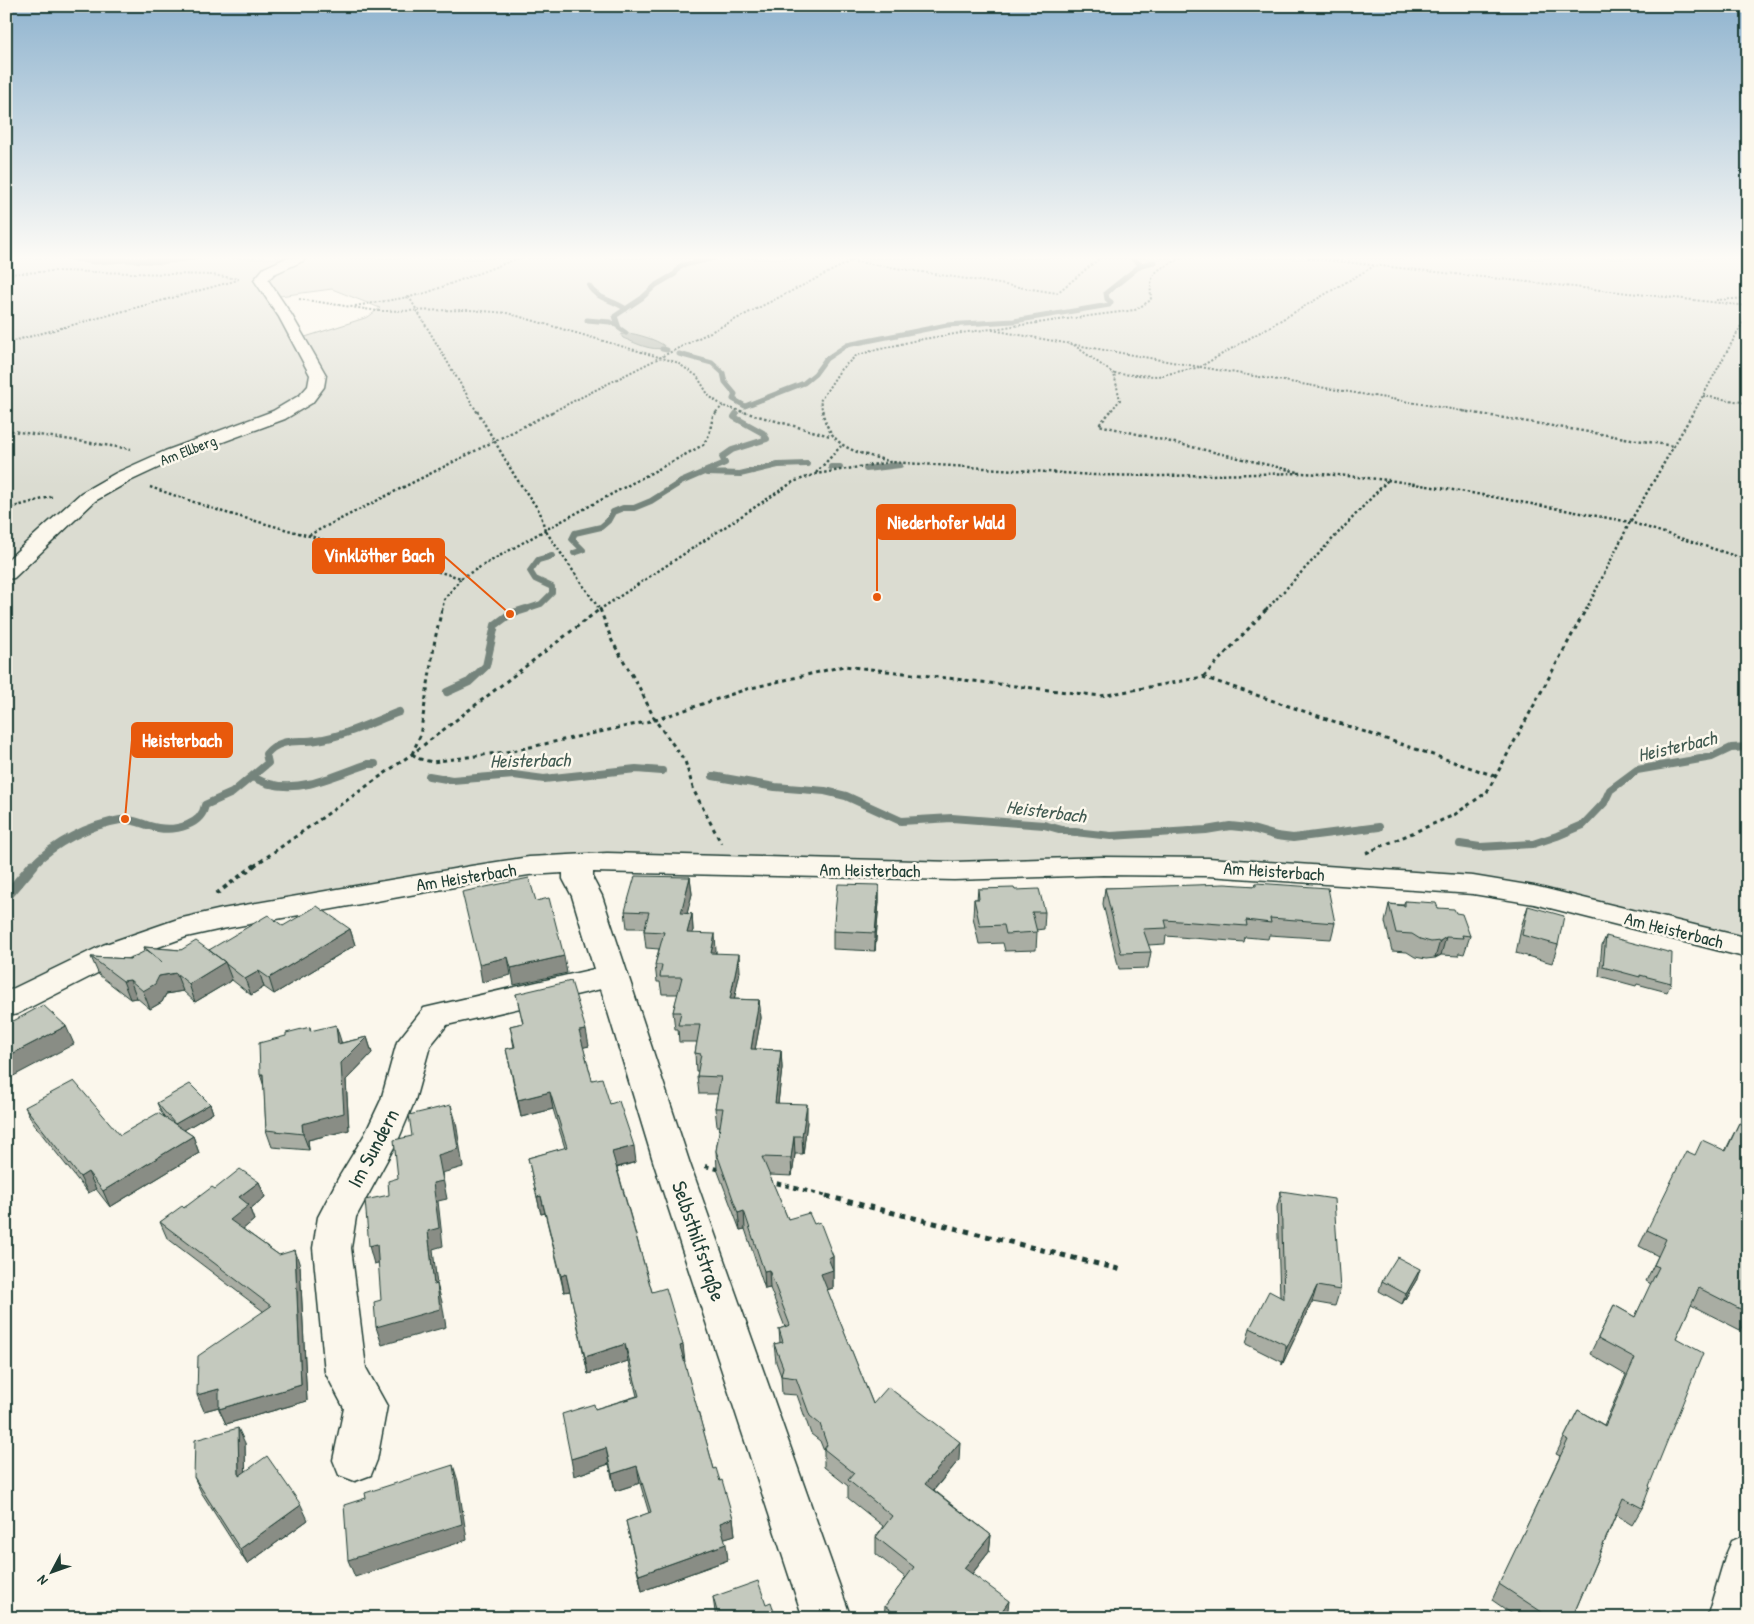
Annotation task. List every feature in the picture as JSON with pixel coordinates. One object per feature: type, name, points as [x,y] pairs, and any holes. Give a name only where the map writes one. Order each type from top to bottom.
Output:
[{"type":"street","name":"Am Ellberg","points":[[6,573],[88,497],[123,477],[171,455],[279,415],[306,399],[316,387],[318,375],[295,334]]},
{"type":"street","name":"Am Heisterbach","points":[[6,1006],[114,952],[178,929],[471,875],[529,866],[607,862],[954,871],[1103,866],[1208,867],[1339,875],[1500,888],[1748,948]]},
{"type":"street","name":"Selbsthilfstraße","points":[[578,863],[578,879],[586,896],[672,1164],[827,1618]]},
{"type":"street","name":"Im Sundern","points":[[355,1460],[366,1406],[346,1372],[332,1248],[337,1217],[352,1187],[382,1138],[398,1100],[414,1042],[436,1016],[612,976]]},
{"type":"street","points":[[1731,1618],[1748,1557]]},
{"type":"path","points":[[6,343],[40,334]]},
{"type":"path","points":[[431,334],[448,364],[496,440],[516,478],[540,512],[545,530],[600,609],[612,641],[640,686],[655,720],[685,761],[694,791],[721,841],[725,865]]},
{"type":"path","points":[[580,334],[662,357],[696,376],[709,396],[723,406],[830,436]]},
{"type":"path","points":[[309,536],[630,371],[708,334]]},
{"type":"path","points":[[890,462],[841,446],[830,436],[825,425],[820,401],[841,369],[856,356],[884,347],[917,340],[964,334]]},
{"type":"path","points":[[1014,334],[1673,446]]},
{"type":"path","points":[[1072,344],[1114,374],[1158,376],[1200,367],[1257,334]]},
{"type":"path","points":[[1339,875],[1339,863],[1395,842],[1454,815],[1487,792],[1578,625],[1630,522],[1737,334]]},
{"type":"path","points":[[1114,374],[1120,400],[1099,425],[1303,473]]},
{"type":"path","points":[[1703,396],[1748,403]]},
{"type":"path","points":[[412,754],[420,736],[435,639],[444,600],[461,578],[545,530],[703,445],[711,433],[711,421],[715,412],[723,406]]},
{"type":"path","points":[[6,430],[171,455]]},
{"type":"path","points":[[816,474],[841,446]]},
{"type":"path","points":[[178,929],[192,912],[291,838],[412,754],[600,609],[786,487],[816,474],[890,462],[1094,474],[1161,476],[1303,473],[1388,480],[1630,522],[1748,560]]},
{"type":"path","points":[[123,477],[198,504],[461,578]]},
{"type":"path","points":[[1203,677],[1388,480]]},
{"type":"path","points":[[412,754],[420,759],[432,762],[512,751],[655,720],[747,689],[844,666],[1102,696],[1203,677],[1495,776]]},
{"type":"path","points":[[672,1164],[702,1165],[730,1172]]},
{"type":"path","points":[[759,1179],[1122,1270]]},
{"type":"shaded area","points":[[6,334],[296,334],[299,339],[315,334],[1748,334],[1748,941],[1463,878],[914,865],[595,854],[224,912],[6,996]]},
{"type":"shaded area","points":[[635,334],[664,345],[666,348],[649,348],[623,338],[621,335]]},
{"type":"building","points":[[635,876],[690,877],[681,913],[692,914],[687,933],[715,934],[711,953],[739,954],[730,999],[759,1000],[751,1049],[781,1050],[775,1103],[807,1104],[802,1136],[794,1136],[791,1158],[762,1157],[788,1219],[809,1213],[814,1224],[820,1222],[833,1256],[828,1258],[833,1270],[821,1274],[873,1404],[888,1387],[960,1442],[925,1484],[991,1535],[964,1568],[1009,1601],[997,1618],[900,1618],[885,1606],[914,1567],[876,1537],[892,1516],[848,1480],[854,1473],[824,1449],[827,1445],[820,1424],[810,1416],[796,1378],[781,1376],[783,1367],[774,1344],[783,1342],[779,1329],[790,1325],[769,1270],[764,1271],[744,1211],[738,1213],[716,1151],[723,1108],[715,1108],[721,1077],[697,1076],[701,1054],[695,1053],[700,1025],[678,1025],[681,1012],[673,1012],[682,977],[660,977],[662,965],[655,965],[664,932],[644,931],[649,912],[625,911]]},
{"type":"building","points":[[529,878],[536,901],[549,898],[564,956],[511,968],[508,957],[479,964],[462,892]]},
{"type":"building","points":[[1256,883],[1328,888],[1335,923],[1270,918],[1271,923],[1246,920],[1247,926],[1165,920],[1167,928],[1143,929],[1151,952],[1121,953],[1105,888],[1225,884],[1256,886]]},
{"type":"building","points":[[838,884],[879,885],[875,933],[833,931]]},
{"type":"building","points":[[1014,888],[1015,890],[1039,889],[1045,912],[1032,912],[1037,932],[1006,934],[1004,925],[980,926],[974,899],[979,899],[978,889]]},
{"type":"building","points":[[1405,901],[1436,903],[1438,908],[1454,909],[1456,913],[1462,914],[1470,936],[1462,935],[1463,938],[1446,937],[1440,941],[1431,942],[1420,939],[1412,934],[1396,933],[1389,904],[1405,906]]},
{"type":"building","points":[[317,906],[350,929],[269,978],[259,971],[245,979],[209,950],[268,915],[283,926]]},
{"type":"building","points":[[1528,906],[1564,916],[1558,945],[1522,935]]},
{"type":"building","points":[[1606,936],[1672,953],[1671,983],[1603,967]]},
{"type":"building","points":[[196,941],[225,962],[189,984],[176,973],[159,976],[155,984],[143,991],[130,980],[123,981],[91,957],[130,959],[147,950],[162,962],[144,947],[181,950]]},
{"type":"building","points":[[571,981],[586,1030],[579,1031],[592,1080],[602,1078],[610,1104],[619,1101],[634,1146],[612,1152],[652,1292],[666,1288],[683,1345],[680,1346],[714,1469],[716,1468],[720,1481],[722,1480],[733,1518],[720,1523],[726,1544],[639,1575],[626,1521],[651,1512],[637,1466],[612,1474],[606,1448],[571,1459],[562,1414],[594,1404],[595,1409],[639,1396],[625,1344],[585,1357],[566,1274],[561,1276],[541,1196],[537,1197],[528,1158],[567,1147],[550,1092],[518,1100],[506,1049],[515,1047],[510,1026],[523,1023],[516,994]]},
{"type":"building","points":[[43,1005],[66,1026],[6,1057],[6,1025]]},
{"type":"building","points":[[336,1025],[338,1044],[367,1037],[341,1063],[344,1113],[302,1124],[303,1134],[266,1130],[263,1074],[260,1074],[259,1043],[310,1027],[310,1031]]},
{"type":"building","points":[[74,1081],[120,1135],[158,1113],[193,1136],[103,1191],[88,1172],[80,1177],[25,1107]]},
{"type":"building","points":[[190,1084],[210,1104],[175,1124],[157,1103]]},
{"type":"building","points":[[451,1105],[458,1149],[438,1155],[443,1181],[433,1183],[439,1228],[428,1231],[434,1285],[437,1284],[440,1309],[376,1327],[374,1302],[381,1300],[377,1244],[369,1246],[365,1200],[389,1195],[388,1181],[398,1178],[394,1140],[412,1136],[409,1115]]},
{"type":"building","points":[[1739,1123],[1748,1127],[1748,1313],[1699,1288],[1676,1338],[1703,1353],[1649,1486],[1642,1508],[1623,1498],[1572,1618],[1551,1618],[1499,1584],[1568,1440],[1564,1438],[1578,1410],[1605,1426],[1635,1358],[1598,1338],[1614,1305],[1635,1317],[1659,1267],[1654,1265],[1666,1239],[1647,1230],[1686,1151],[1695,1155],[1702,1140],[1726,1151]]},
{"type":"building","points":[[240,1169],[259,1182],[239,1197],[249,1205],[230,1220],[279,1255],[295,1250],[301,1385],[219,1409],[219,1389],[197,1395],[198,1356],[271,1306],[160,1222],[182,1206],[184,1208],[212,1187],[215,1189]]},
{"type":"building","points":[[1281,1191],[1334,1199],[1340,1290],[1317,1286],[1286,1349],[1286,1345],[1250,1328],[1269,1291],[1284,1299]]},
{"type":"building","points":[[1397,1257],[1420,1269],[1406,1294],[1382,1281]]},
{"type":"building","points":[[238,1428],[239,1476],[267,1456],[301,1505],[240,1549],[194,1477],[195,1440]]},
{"type":"building","points":[[453,1465],[462,1524],[348,1560],[344,1505],[366,1498],[365,1493]]},
{"type":"building","points":[[758,1581],[766,1604],[771,1602],[776,1618],[719,1618],[713,1597]]},
{"type":"waterway","points":[[679,354],[712,363],[723,373],[725,382],[735,394],[733,399],[745,406],[804,383],[815,374],[826,359],[847,345],[903,334]]},
{"type":"waterway","points":[[662,349],[667,350]]},
{"type":"waterway","points":[[574,553],[583,550],[572,539],[575,533],[601,527],[608,521],[613,512],[623,508],[634,508],[651,501],[681,482],[725,463],[722,457],[732,450],[767,439],[763,433],[734,417],[736,414]]},
{"type":"waterway","points":[[707,473],[740,474],[778,465],[807,464]]},
{"type":"waterway","points":[[866,469],[900,465]]},
{"type":"waterway","points":[[831,467],[840,467]]},
{"type":"waterway","points":[[526,609],[541,604],[552,593],[552,587],[535,579],[530,571],[538,560],[552,556]]},
{"type":"waterway","points":[[447,692],[469,682],[486,666],[495,625],[510,614],[526,609]]},
{"type":"waterway","name":"Heisterbach","points":[[33,865],[51,850],[73,836],[108,822],[130,820],[165,829],[187,825],[199,817],[205,805],[232,793],[268,763],[266,754],[277,745],[327,738],[399,712]]},
{"type":"waterway","name":"Heisterbach","points":[[1460,844],[1480,847],[1533,844],[1557,836],[1583,825],[1604,803],[1610,790],[1637,770],[1712,757],[1731,748],[1748,747]]},
{"type":"waterway","name":"Heisterbach","points":[[252,777],[270,784],[295,786],[320,781],[368,764],[375,764]]},
{"type":"waterway","name":"Heisterbach","points":[[429,776],[452,780],[514,775],[544,779],[636,769],[662,771]]},
{"type":"waterway","name":"Heisterbach","points":[[713,776],[775,787],[825,791],[846,796],[901,821],[952,818],[1044,825],[1066,831],[1111,836],[1206,830],[1230,826],[1249,828],[1277,836],[1293,838],[1379,827]]},
{"type":"waterway","name":"Heisterbach","points":[[6,897],[33,865]]},
{"type":"place","name":"Niederhofer Wald","points":[[877,597]]},
{"type":"place","name":"Vinklöther Bach","points":[[510,614]]},
{"type":"place","name":"Heisterbach","points":[[125,819]]}]
